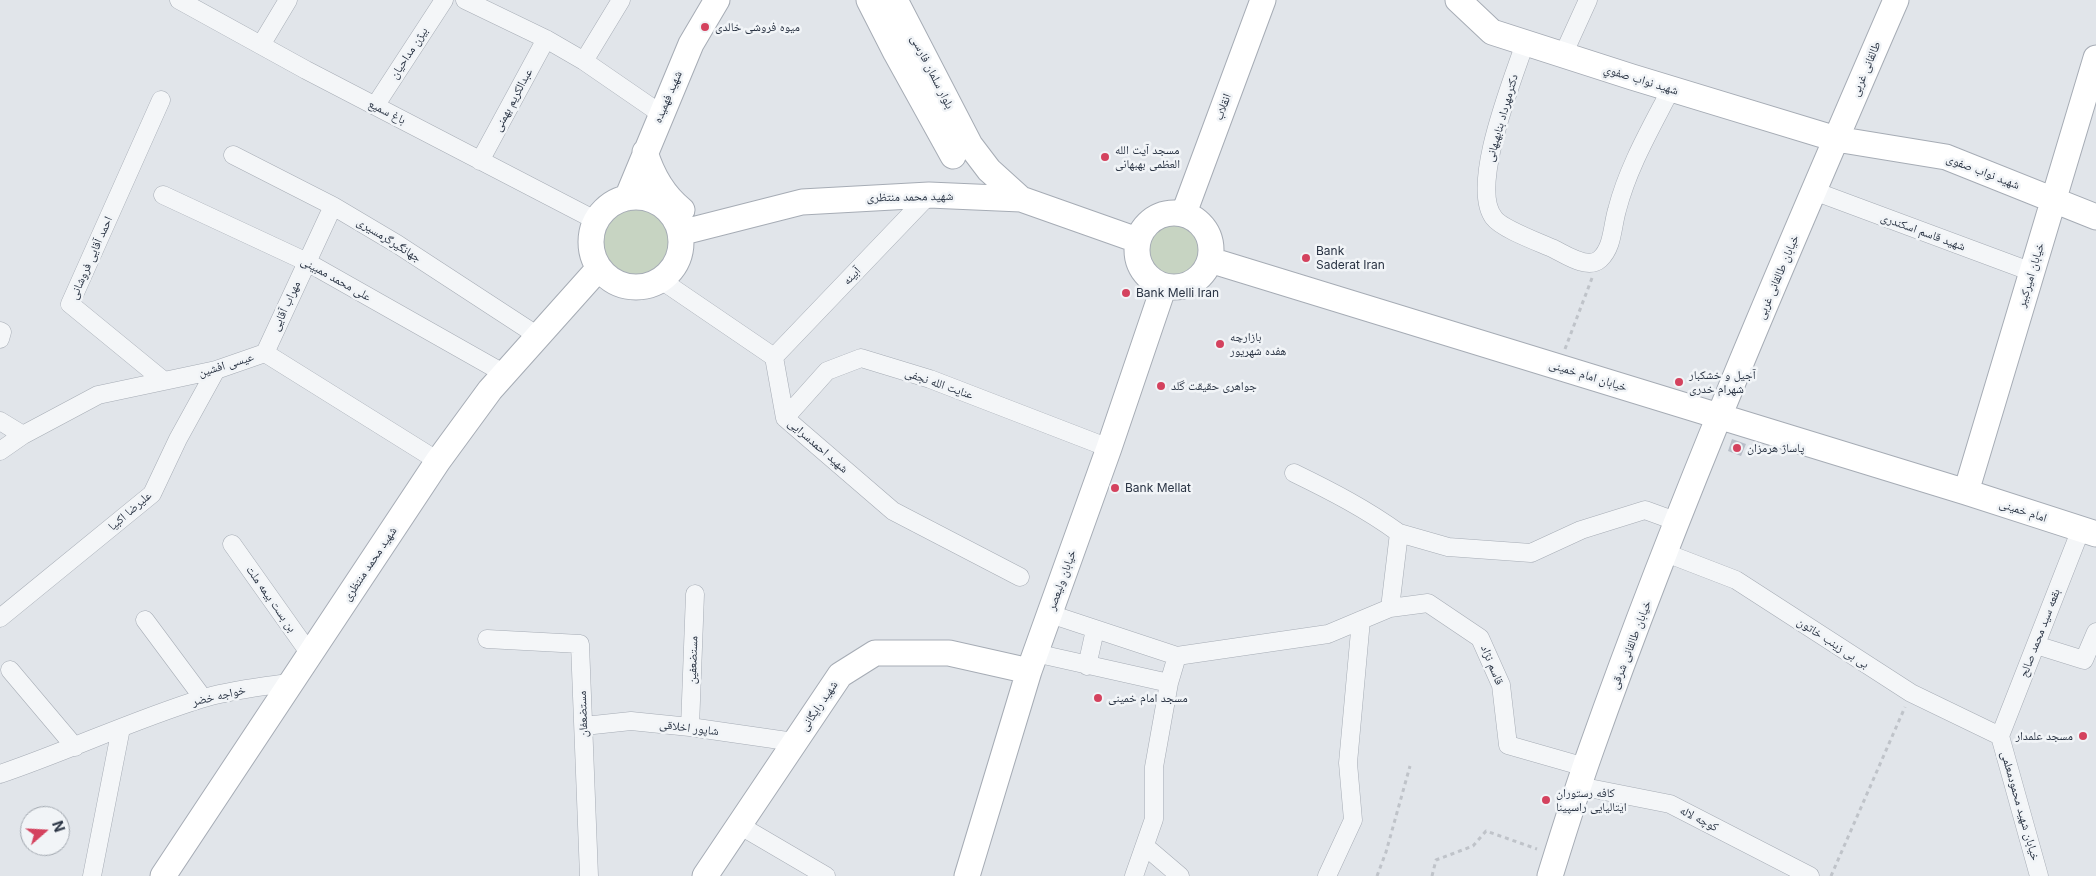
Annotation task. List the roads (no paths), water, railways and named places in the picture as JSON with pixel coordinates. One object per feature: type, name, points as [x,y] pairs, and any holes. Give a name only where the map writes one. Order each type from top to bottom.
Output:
[{"type":"main road","name":"شهید فهمیده","points":[[627,198],[691,44],[716,0]]},
{"type":"main road","points":[[869,0],[896,53],[961,150],[989,170],[1021,199]]},
{"type":"main road","name":"بلوار سلمان فارسی","points":[[895,0],[961,150]]},
{"type":"main road","name":"انقلاب","points":[[1184,213],[1262,0]]},
{"type":"main road","name":"شهید نواب صفوي","points":[[1458,0],[1492,32],[1836,139]]},
{"type":"main road","name":"طالقانی غربی","points":[[1836,139],[1896,0]]},
{"type":"main road","name":"خیابان امیرکبیر","points":[[1966,492],[2096,59]]},
{"type":"main road","name":"خیابان طالقانی غربی","points":[[1720,416],[1836,139]]},
{"type":"main road","name":"شهید نواب صفوی","points":[[1836,139],[1946,157],[2096,217]]},
{"type":"main road","points":[[930,195],[961,150]]},
{"type":"main road","points":[[645,152],[655,177],[670,198],[688,214],[710,226]]},
{"type":"main road","name":"شهید محمد منتظری","points":[[680,233],[802,202],[930,195],[1021,199],[1137,240]]},
{"type":"main road","points":[[627,198],[644,198],[660,205],[673,217],[680,233],[680,251],[674,267],[661,280],[645,287],[628,287],[611,280],[598,268],[592,252],[592,234],[597,221],[611,205],[627,198]]},
{"type":"main road","points":[[1169,212],[1184,213],[1197,220],[1207,231],[1211,245],[1210,260],[1204,273],[1192,283],[1178,288],[1164,286],[1150,280],[1141,268],[1136,254],[1137,240],[1144,226],[1155,216],[1169,212]]},
{"type":"main road","name":"خیابان امام خمینی","points":[[1210,260],[1966,492]]},
{"type":"main road","name":"شهید محمد منتظری","points":[[163,876],[438,461],[490,390],[598,268]]},
{"type":"main road","name":"خیابان ولیعصر","points":[[967,876],[1032,662],[1109,448],[1164,286]]},
{"type":"main road","name":"خیابان طالقانی شرقی","points":[[1553,867],[1582,777],[1666,553],[1720,416]]},
{"type":"main road","name":"امام خمینی","points":[[1966,492],[2088,532]]},
{"type":"main road","name":"شهید رایگانی","points":[[705,876],[840,674],[875,653],[949,653],[1032,662]]},
{"type":"street","name":"باغ سمیع","points":[[179,0],[480,161],[597,221]]},
{"type":"street","points":[[261,45],[288,0]]},
{"type":"street","name":"بیژن مداحیان","points":[[376,106],[444,0]]},
{"type":"street","points":[[465,0],[546,39],[584,61],[661,114]]},
{"type":"street","points":[[584,61],[621,0]]},
{"type":"street","points":[[1563,55],[1588,0]]},
{"type":"street","name":"عبدالکریم بهمنی","points":[[480,161],[546,39]]},
{"type":"street","name":"دکترمهرداد بنابهبهانی","points":[[1525,43],[1502,110],[1488,164],[1487,205],[1494,219],[1516,232],[1586,264],[1598,261],[1609,248],[1617,210],[1632,166],[1671,89]]},
{"type":"street","name":"احمد آقایی فروشانی","points":[[162,100],[70,304],[164,381]]},
{"type":"street","name":"جهانگیرگرمسیری","points":[[233,155],[333,206],[397,244],[538,336]]},
{"type":"street","name":"شهید قاسم اسکندری","points":[[1814,191],[2032,272]]},
{"type":"street","name":"علی محمد ممبینی","points":[[163,195],[307,262],[504,374]]},
{"type":"street","name":"آبینه","points":[[774,357],[930,195]]},
{"type":"street","name":"مهراب آقایی","points":[[265,353],[333,206]]},
{"type":"street","points":[[661,280],[774,357]]},
{"type":"street","points":[[0,331],[2,332],[0,339]]},
{"type":"street","name":"عیسی افشین","points":[[0,451],[23,435],[98,395],[216,370],[265,353],[438,461]]},
{"type":"street","name":"شهید احمدسرایی","points":[[774,357],[785,418],[893,511],[1020,577]]},
{"type":"street","name":"عنایت الله نجفی","points":[[785,418],[827,371],[861,358],[930,379],[1109,448]]},
{"type":"street","name":"علیرضا اکبیا","points":[[0,618],[152,494],[178,439],[216,370]]},
{"type":"street","points":[[0,421],[23,435]]},
{"type":"street","points":[[1294,473],[1362,508],[1399,533],[1448,547],[1532,553],[1581,530],[1646,510],[1678,522]]},
{"type":"street","name":"بقعه سید محمد صالح","points":[[2000,736],[2036,645],[2088,532]]},
{"type":"street","points":[[1390,608],[1399,533]]},
{"type":"street","name":"بن بست بیمه ملت","points":[[232,544],[310,654]]},
{"type":"street","name":"بی بی زینب خاتون","points":[[1666,553],[1736,580],[1911,693],[2000,736]]},
{"type":"street","name":"مستضعفین","points":[[690,727],[695,594]]},
{"type":"street","name":"قاسم نژاد","points":[[1177,656],[1328,634],[1390,608],[1428,603],[1480,638],[1501,686],[1508,745],[1582,777]]},
{"type":"street","points":[[1050,614],[1177,656],[1169,683],[1154,767],[1154,819],[1146,847],[1134,876]]},
{"type":"street","points":[[145,620],[203,698]]},
{"type":"street","points":[[1327,876],[1353,820],[1348,763],[1361,620]]},
{"type":"street","points":[[1087,666],[1095,630]]},
{"type":"street","points":[[2036,645],[2084,660],[2096,632]]},
{"type":"street","name":"مستضعفان","points":[[488,639],[580,644],[590,876]]},
{"type":"street","points":[[1032,662],[1087,666],[1169,683]]},
{"type":"street","points":[[10,670],[75,747]]},
{"type":"street","name":"خواجه خضر","points":[[0,774],[203,698],[292,682]]},
{"type":"street","name":"شاپور اخلاقی","points":[[584,726],[632,721],[690,727],[794,742]]},
{"type":"street","points":[[92,876],[121,728]]},
{"type":"street","name":"خیابان شهید محمودمعلمی","points":[[2000,736],[2039,876]]},
{"type":"street","name":"کوچه لاله","points":[[1582,777],[1670,804],[1810,876]]},
{"type":"street","points":[[739,825],[826,876]]},
{"type":"street","points":[[1146,847],[1180,876]]},
{"type":"place","name":"میوه فروشی خالدی","points":[[705,27]]},
{"type":"place","name":"مسجد آیت الله العظمی بهبهانی","points":[[1105,157]]},
{"type":"place","name":"Bank Saderat Iran","points":[[1306,258]]},
{"type":"place","name":"Bank Melli Iran","points":[[1126,293]]},
{"type":"place","name":"بازارچه هفده شهریور","points":[[1220,344]]},
{"type":"place","name":"آجیل و خشکبار شهرام خدری","points":[[1679,382]]},
{"type":"place","name":"جواهری حقیقت گلد","points":[[1161,386]]},
{"type":"place","name":"پاساژ هرمزان","points":[[1737,448]]},
{"type":"place","name":"Bank Mellat","points":[[1115,488]]},
{"type":"place","name":"مسجد امام خمینی","points":[[1098,698]]},
{"type":"place","name":"مسجد علمدار","points":[[2083,736]]},
{"type":"place","name":"کافه رستوران ایتالیایی راسپینا","points":[[1546,800]]}]
